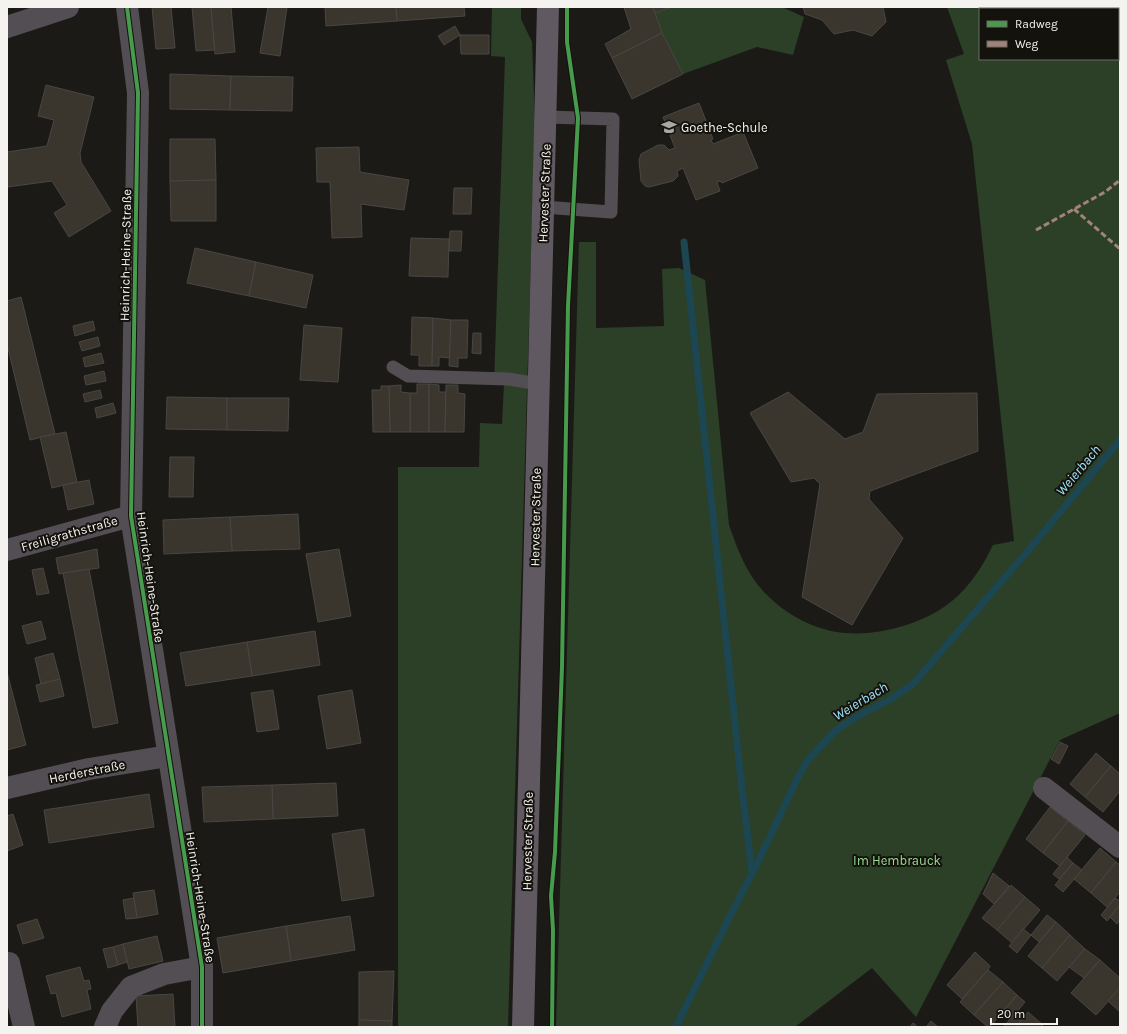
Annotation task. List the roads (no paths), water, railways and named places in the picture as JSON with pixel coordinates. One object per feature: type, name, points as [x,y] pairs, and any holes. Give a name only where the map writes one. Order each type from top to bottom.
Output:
[{"type":"main road","name":"Hervester Straße","points":[[523,1027],[548,7]]},
{"type":"street","points":[[7,27],[37,11],[68,7]]},
{"type":"street","name":"Heinrich-Heine-Straße","points":[[127,7],[138,93],[131,516],[202,967],[202,1027]]},
{"type":"street","name":"Freiligrathstraße","points":[[7,550],[131,516]]},
{"type":"street","name":"Herderstraße","points":[[7,788],[89,769],[168,756]]},
{"type":"street","points":[[1044,788],[1120,847]]},
{"type":"street","points":[[7,964],[9,963],[24,1027]]},
{"type":"street","name":"Heinrich-Heine-Straße","points":[[105,1027],[112,1011],[131,987],[164,974],[202,967]]},
{"type":"lane","points":[[543,207],[611,212],[614,119],[546,117]]},
{"type":"lane","points":[[393,368],[408,376],[508,380],[539,384]]},
{"type":"waterway","points":[[684,242],[752,872]]},
{"type":"waterway","name":"Weierbach","points":[[676,1027],[757,864],[799,775],[808,760],[835,731],[856,717],[889,700],[913,684],[1027,552],[1120,440]]},
{"type":"place","name":"Goethe-Schule","points":[[669,127]]},
{"type":"park label","name":"Im Hembrauck","points":[[897,860]]}]
